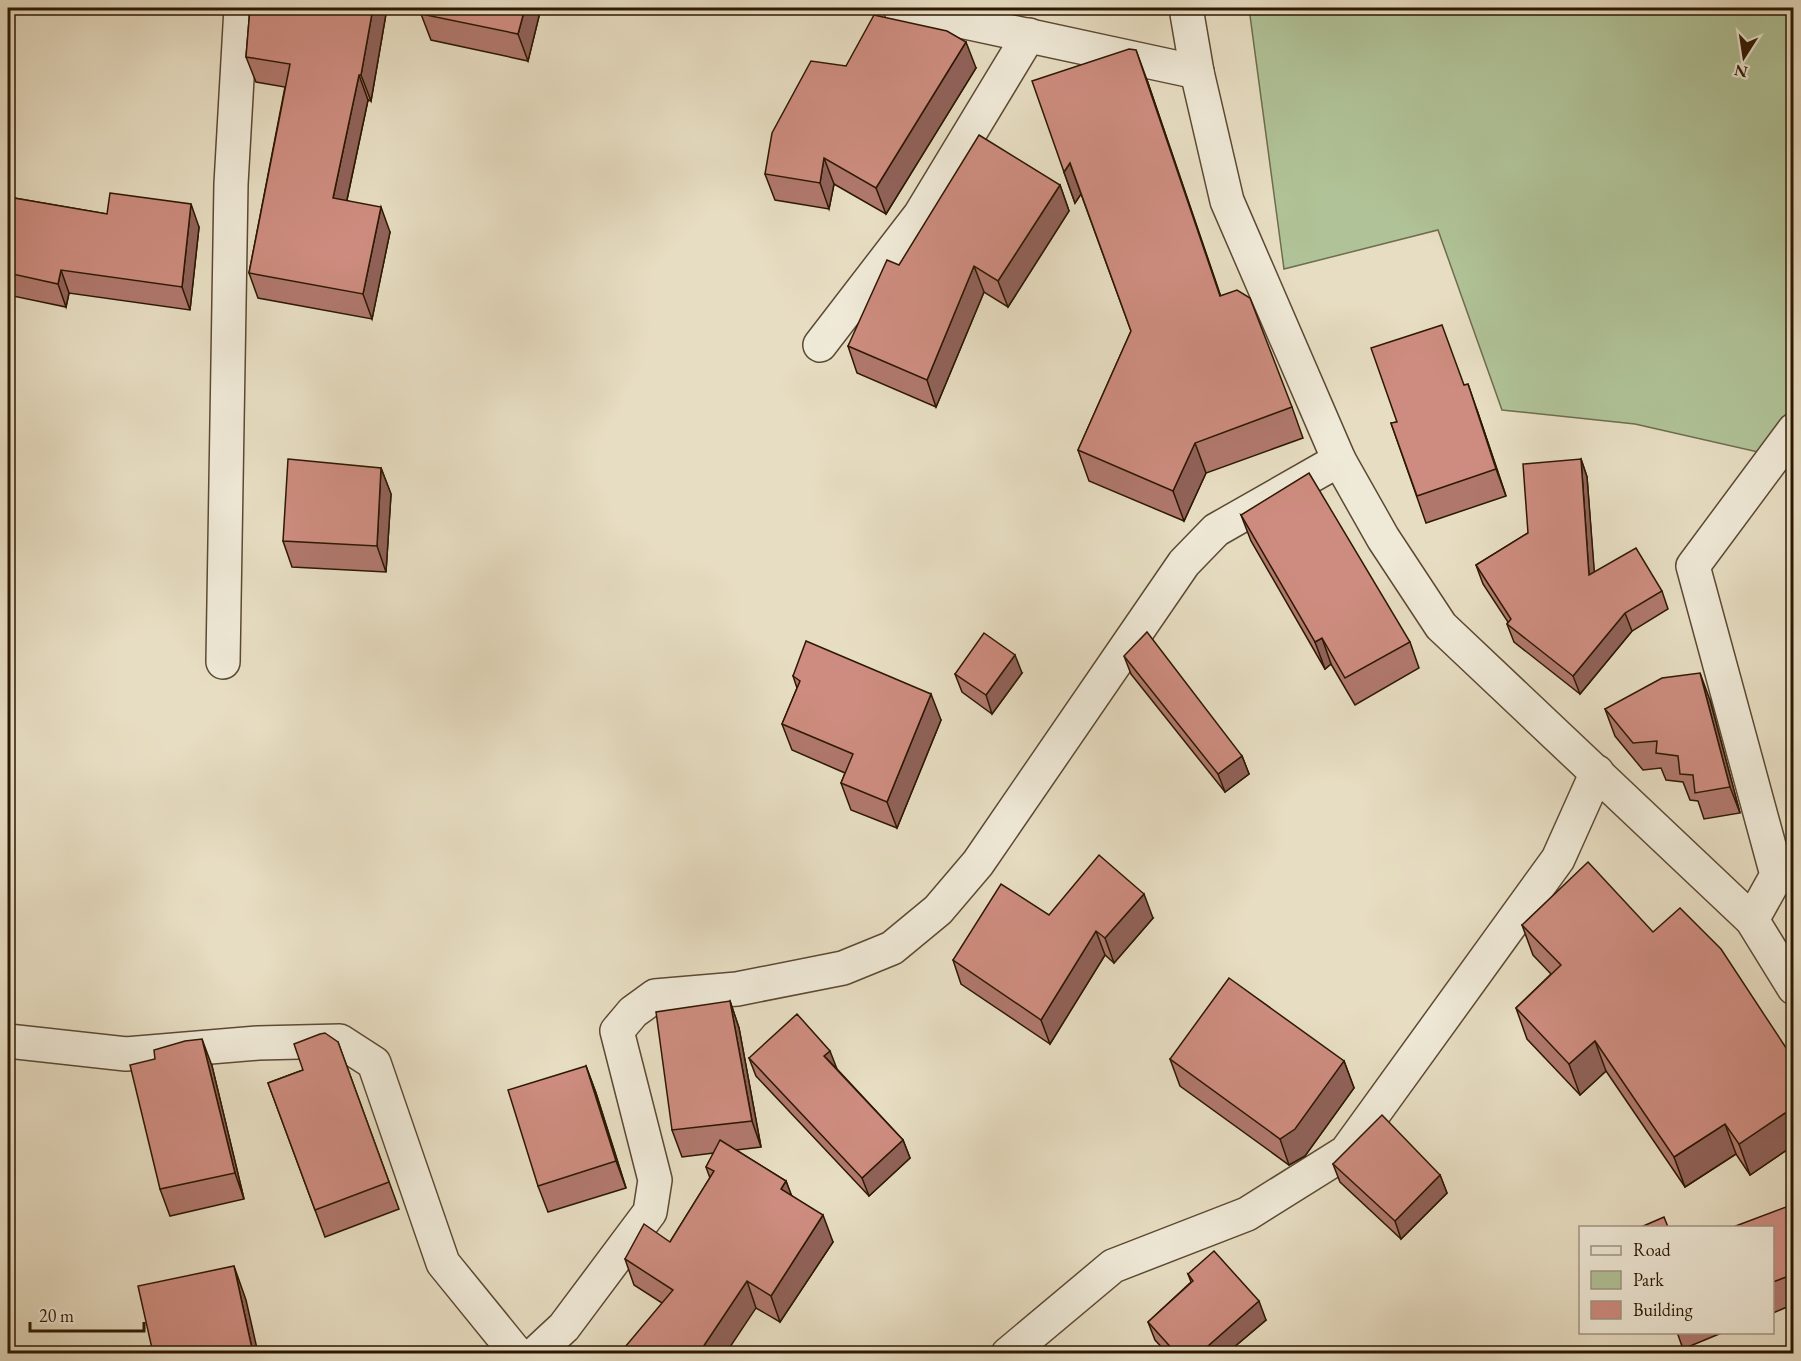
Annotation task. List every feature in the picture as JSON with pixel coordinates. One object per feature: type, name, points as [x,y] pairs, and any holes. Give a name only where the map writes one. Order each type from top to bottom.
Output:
[{"type":"street","points":[[223,662],[231,184],[241,8]]},
{"type":"street","points":[[900,8],[1197,72]]},
{"type":"street","points":[[1186,8],[1197,72],[1227,201],[1339,460],[1383,538],[1441,626],[1752,920],[1794,988]]},
{"type":"street","points":[[820,345],[920,215],[1029,35]]},
{"type":"street","points":[[1752,920],[1777,875],[1693,566],[1794,430]]},
{"type":"street","points":[[535,1353],[564,1327],[650,1212],[656,1180],[616,1031],[633,1011],[655,996],[737,989],[843,968],[892,948],[938,910],[978,863],[1184,563],[1216,530],[1339,460]]},
{"type":"street","points":[[1008,1353],[1113,1266],[1247,1214],[1346,1152],[1558,859],[1597,772]]},
{"type":"street","points":[[8,1041],[126,1054],[258,1043],[340,1041],[374,1063],[443,1263],[517,1353]]},
{"type":"green space","points":[[1249,8],[1793,8],[1791,312],[1794,315],[1793,460],[1635,424],[1502,410],[1438,230],[1284,269]]},
{"type":"building","points":[[250,8],[373,8],[361,75],[359,75],[333,198],[381,207],[363,294],[249,273],[290,64],[246,57]]},
{"type":"building","points":[[423,8],[525,8],[518,34],[421,14]]},
{"type":"building","points":[[874,15],[947,31],[966,42],[876,188],[824,158],[820,183],[765,174],[772,133],[811,61],[846,66]]},
{"type":"building","points":[[1129,49],[1136,50],[1220,296],[1237,290],[1250,298],[1292,407],[1195,443],[1173,491],[1078,450],[1131,331],[1070,163],[1064,172],[1032,81]]},
{"type":"building","points":[[979,135],[1060,185],[998,281],[974,266],[927,380],[848,346],[887,260],[899,265]]},
{"type":"building","points":[[110,193],[191,204],[182,287],[61,270],[58,284],[8,273],[8,197],[107,214]]},
{"type":"building","points":[[1442,325],[1464,385],[1468,384],[1496,469],[1417,496],[1391,423],[1397,422],[1371,348]]},
{"type":"building","points":[[288,459],[381,468],[377,546],[283,541]]},
{"type":"building","points":[[1581,459],[1589,575],[1636,548],[1662,591],[1625,613],[1573,676],[1507,624],[1511,619],[1476,565],[1528,533],[1523,464]]},
{"type":"building","points":[[1309,473],[1410,642],[1345,678],[1322,638],[1315,642],[1241,515]]},
{"type":"building","points":[[1147,632],[1242,756],[1218,774],[1124,656]]},
{"type":"building","points":[[984,633],[1015,655],[986,695],[955,674]]},
{"type":"building","points":[[806,641],[931,694],[887,802],[841,783],[853,754],[782,724],[800,681],[793,676]]},
{"type":"building","points":[[1700,673],[1730,787],[1695,793],[1693,775],[1680,774],[1678,756],[1656,753],[1657,741],[1633,743],[1605,709],[1662,678]]},
{"type":"building","points":[[1099,855],[1144,894],[1105,938],[1096,931],[1041,1020],[953,960],[1001,884],[1049,915]]},
{"type":"building","points":[[1588,862],[1653,932],[1680,908],[1721,949],[1794,1060],[1794,1107],[1739,1144],[1725,1124],[1674,1157],[1595,1041],[1569,1064],[1516,1008],[1561,965],[1522,925]]},
{"type":"building","points":[[1229,978],[1344,1061],[1295,1129],[1280,1139],[1170,1059]]},
{"type":"building","points":[[730,1001],[752,1121],[672,1130],[656,1012]]},
{"type":"building","points":[[797,1014],[830,1051],[824,1056],[903,1140],[862,1178],[749,1058]]},
{"type":"building","points":[[325,1033],[338,1042],[389,1182],[315,1210],[268,1083],[303,1070],[294,1044]]},
{"type":"building","points":[[202,1039],[235,1173],[160,1189],[130,1065],[155,1059],[154,1050],[185,1041]]},
{"type":"building","points":[[586,1066],[616,1161],[538,1186],[508,1090]]},
{"type":"building","points":[[1382,1115],[1440,1175],[1395,1221],[1333,1164]]},
{"type":"building","points":[[720,1140],[786,1181],[781,1189],[823,1215],[771,1296],[747,1281],[699,1353],[620,1353],[673,1290],[625,1259],[644,1224],[670,1242],[714,1171],[706,1167]]},
{"type":"building","points":[[1794,1204],[1794,1274],[1774,1282],[1774,1226],[1736,1226]]},
{"type":"building","points":[[1664,1217],[1668,1226],[1643,1226]]},
{"type":"building","points":[[1214,1251],[1259,1301],[1200,1353],[1176,1353],[1148,1322],[1193,1281],[1188,1274]]},
{"type":"building","points":[[234,1266],[253,1353],[153,1353],[138,1286]]}]
